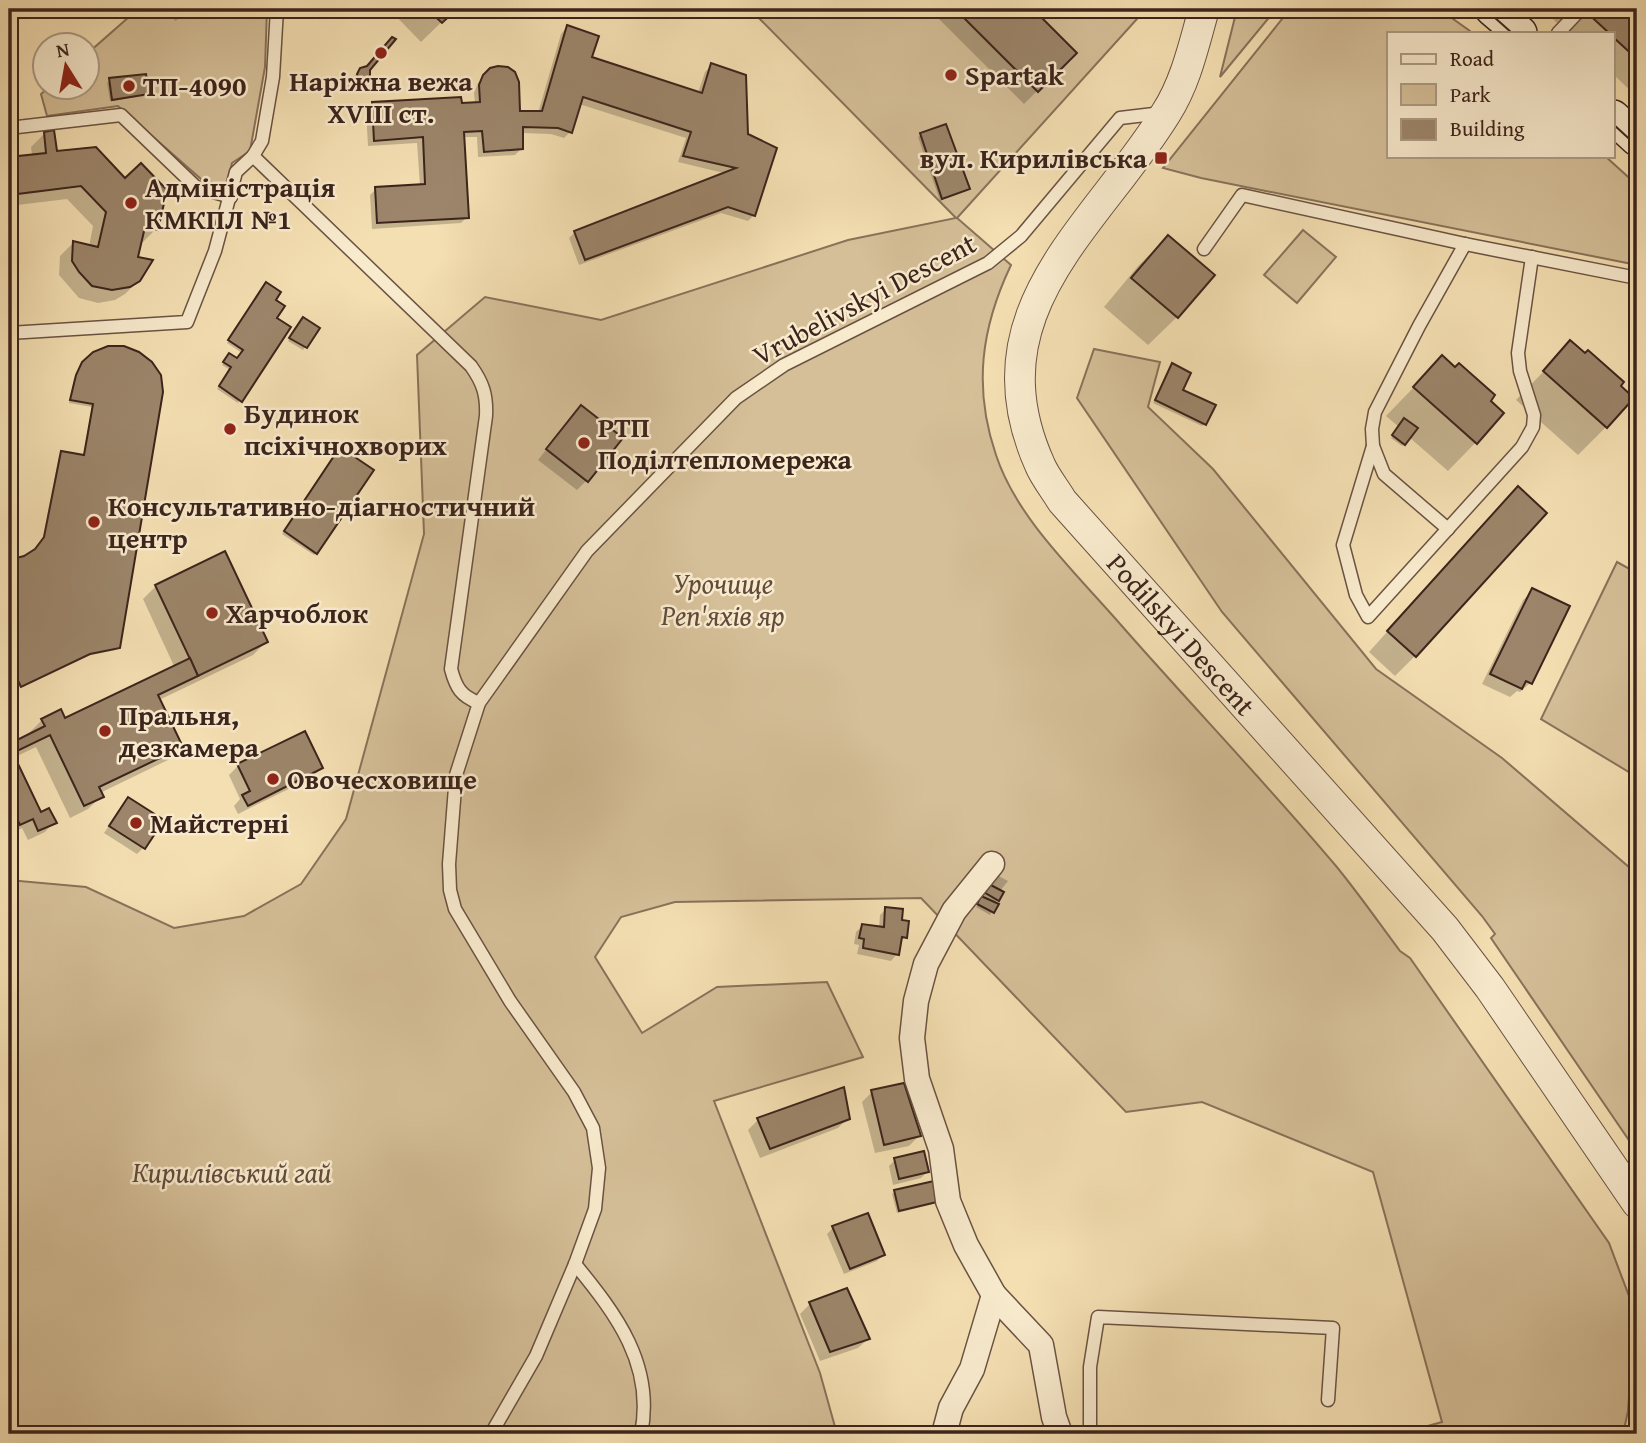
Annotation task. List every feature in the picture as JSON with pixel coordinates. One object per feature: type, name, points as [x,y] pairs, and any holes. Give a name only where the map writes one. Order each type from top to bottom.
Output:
[{"type":"main road","points":[[1492,9],[1519,32]]},
{"type":"main road","points":[[1614,118],[1637,139]]},
{"type":"street","name":"Podilskyi Descent","points":[[1204,9],[1190,61],[1167,112],[1064,251],[1041,289],[1027,329],[1019,376],[1025,423],[1040,466],[1062,501],[1445,929],[1490,988],[1637,1203]]},
{"type":"street","points":[[992,864],[954,911],[926,964],[916,1001],[912,1038],[917,1079],[941,1149],[948,1201],[966,1245],[994,1295],[1041,1345],[1054,1416],[1060,1434]]},
{"type":"street","points":[[944,1434],[951,1408],[972,1369],[994,1295]]},
{"type":"lane","points":[[9,333],[187,322],[215,251],[236,172],[253,156],[261,141],[273,77],[277,9]]},
{"type":"lane","points":[[1559,32],[1578,12]]},
{"type":"lane","name":"Vrubelivskyi Descent","points":[[491,1434],[536,1356],[575,1264],[595,1209],[598,1168],[593,1128],[574,1092],[503,989],[455,909],[450,890],[449,864],[456,775],[479,703],[587,551],[736,398],[784,365],[989,263],[1021,236],[1120,118],[1167,112]]},
{"type":"lane","points":[[9,128],[121,115],[196,187],[231,197]]},
{"type":"lane","points":[[253,156],[471,366],[483,383],[486,416],[451,669],[456,686],[464,697],[479,703]]},
{"type":"lane","points":[[1204,249],[1242,195],[1637,278]]},
{"type":"lane","points":[[1465,244],[1375,412],[1373,446],[1343,545],[1356,595],[1368,618],[1522,447],[1533,428],[1534,415],[1520,371],[1518,354],[1532,257]]},
{"type":"lane","points":[[1373,446],[1384,474],[1448,529]]},
{"type":"lane","points":[[575,1264],[611,1307],[633,1349],[644,1391],[641,1434]]},
{"type":"lane","points":[[1090,1434],[1090,1367],[1098,1317],[1333,1328],[1328,1400]]},
{"type":"green space","points":[[138,9],[267,9],[265,67],[250,151],[232,163],[226,187],[201,179],[118,106],[47,116],[43,102],[102,102],[102,41]]},
{"type":"green space","name":"Урочище Реп'яхів яр","points":[[750,9],[1146,9],[957,218],[1011,265],[993,312],[984,358],[984,406],[996,455],[1018,501],[1050,545],[1310,835],[1400,951],[1410,958],[1609,1243],[1635,1312],[1628,1411],[1623,1434],[1399,1434],[1442,1422],[1373,1172],[1202,1102],[1126,1112],[921,898],[675,902],[621,917],[595,957],[642,1033],[717,987],[827,982],[863,1057],[714,1101],[820,1373],[837,1434],[9,1434],[9,880],[86,887],[174,928],[244,916],[301,884],[346,819],[424,534],[417,355],[485,297],[601,320],[848,240],[956,218]]},
{"type":"green space","points":[[1237,9],[1276,9],[1220,77]]},
{"type":"green space","points":[[1290,9],[1439,9],[1471,32],[1387,32],[1387,158],[1607,158],[1637,185],[1637,265],[1201,178],[1163,168]]},
{"type":"green space","points":[[1303,230],[1336,257],[1297,303],[1264,275]]},
{"type":"green space","points":[[1094,349],[1160,362],[1148,407],[1213,469],[1376,669],[1502,758],[1637,874],[1637,1152],[1491,938],[1495,934],[1482,916],[1222,612],[1077,398]]},
{"type":"green space","points":[[1617,562],[1637,573],[1637,777],[1541,719]]},
{"type":"building","points":[[427,9],[457,9],[442,23]]},
{"type":"building","points":[[955,9],[1033,9],[1077,53],[1038,92]]},
{"type":"building","points":[[1583,9],[1637,9],[1637,59],[1614,38],[1614,32],[1608,32]]},
{"type":"building","points":[[567,25],[599,36],[592,57],[702,93],[711,63],[746,75],[748,134],[777,148],[755,216],[728,207],[585,260],[574,231],[736,168],[683,156],[691,132],[583,97],[572,133],[558,128],[523,127],[523,149],[484,152],[482,131],[464,132],[469,218],[377,223],[375,187],[425,184],[423,137],[374,141],[372,102],[461,97],[462,103],[480,102],[479,85],[483,75],[490,68],[498,66],[508,67],[515,72],[519,82],[520,111],[542,111]]},
{"type":"building","name":"Наріжна вежа XVIII ст.","points":[[392,37],[396,39],[370,70],[370,78],[359,79],[357,74],[360,68],[367,66]]},
{"type":"building","name":"ТП-4090","points":[[146,74],[149,94],[112,100],[109,78]]},
{"type":"building","points":[[946,124],[970,189],[942,199],[920,133]]},
{"type":"building","name":"Адміністрація КМКПЛ №1","points":[[54,130],[57,151],[96,147],[125,178],[141,163],[167,190],[158,230],[145,227],[138,257],[153,260],[140,281],[130,287],[112,290],[92,286],[72,261],[73,241],[98,247],[106,212],[81,186],[9,195],[9,157],[46,153],[44,132]]},
{"type":"building","points":[[1168,235],[1215,275],[1178,318],[1131,278]]},
{"type":"building","points":[[266,282],[281,292],[276,300],[285,306],[277,318],[291,327],[242,402],[219,386],[231,367],[223,362],[229,353],[237,358],[243,350],[228,340]]},
{"type":"building","points":[[303,317],[320,328],[307,348],[289,338]]},
{"type":"building","points":[[1570,340],[1585,353],[1588,350],[1624,382],[1621,386],[1634,398],[1607,428],[1543,371]]},
{"type":"building","name":"Консультативно-діагностичний центр","points":[[108,346],[124,346],[139,352],[152,362],[161,375],[163,392],[120,648],[90,654],[21,687],[9,661],[9,560],[24,556],[35,549],[44,537],[61,451],[84,455],[93,404],[70,400],[82,362],[93,352]]},
{"type":"building","points":[[1442,355],[1455,367],[1459,363],[1495,395],[1491,401],[1504,413],[1477,444],[1413,387]]},
{"type":"building","points":[[1172,363],[1191,373],[1183,390],[1216,405],[1206,425],[1155,400]]},
{"type":"building","name":"РТП Поділтепломережа","points":[[581,405],[623,438],[588,482],[546,449]]},
{"type":"building","points":[[1404,418],[1418,428],[1405,445],[1392,435]]},
{"type":"building","points":[[340,447],[374,470],[317,554],[284,531]]},
{"type":"building","points":[[1518,486],[1547,513],[1416,657],[1387,631]]},
{"type":"building","name":"Харчоблок","points":[[225,551],[268,642],[198,676],[155,585]]},
{"type":"building","points":[[1532,588],[1570,606],[1532,684],[1526,681],[1522,689],[1490,674]]},
{"type":"building","name":"Пральня, дезкамера","points":[[190,658],[198,676],[158,695],[183,747],[99,787],[104,797],[84,806],[50,735],[13,753],[9,744],[45,726],[41,719],[61,709],[65,718]]},
{"type":"building","name":"Овочесховище","points":[[305,731],[323,768],[248,806],[242,795],[250,791],[237,764]]},
{"type":"building","points":[[9,745],[41,812],[49,808],[57,823],[38,831],[33,819],[20,825],[9,801]]},
{"type":"building","name":"Майстерні","points":[[128,797],[164,820],[145,849],[109,826]]},
{"type":"building","points":[[987,883],[1004,892],[999,901],[982,891]]},
{"type":"building","points":[[981,896],[999,904],[994,913],[977,904]]},
{"type":"building","points":[[885,907],[903,909],[902,920],[909,921],[907,938],[902,937],[899,955],[863,948],[864,939],[859,938],[862,924],[884,927]]},
{"type":"building","points":[[904,1083],[921,1136],[884,1145],[871,1090]]},
{"type":"building","points":[[844,1087],[850,1119],[770,1149],[757,1118]]},
{"type":"building","points":[[924,1151],[929,1172],[899,1179],[894,1158]]},
{"type":"building","points":[[934,1181],[937,1202],[899,1211],[894,1190]]},
{"type":"building","points":[[868,1213],[885,1255],[850,1269],[832,1226]]},
{"type":"building","points":[[847,1288],[870,1339],[830,1352],[809,1302]]},
{"type":"tram line","points":[[1485,9],[1511,32]]},
{"type":"tram line","points":[[1614,125],[1637,146]]},
{"type":"place","name":"Наріжна вежа XVIII ст.","points":[[381,53]]},
{"type":"place","name":"Spartak","points":[[951,75]]},
{"type":"place","name":"ТП-4090","points":[[129,86]]},
{"type":"place","name":"вул. Кирилівська","points":[[1161,158]]},
{"type":"place","name":"Адміністрація КМКПЛ №1","points":[[131,203]]},
{"type":"place","name":"Будинок псіхічнохворих","points":[[230,429]]},
{"type":"place","name":"РТП Поділтепломережа","points":[[584,443]]},
{"type":"place","name":"Консультативно-діагностичний центр","points":[[94,522]]},
{"type":"place","name":"Харчоблок","points":[[212,613]]},
{"type":"place","name":"Пральня, дезкамера","points":[[105,731]]},
{"type":"place","name":"Овочесховище","points":[[273,779]]},
{"type":"place","name":"Майстерні","points":[[136,823]]},
{"type":"park label","name":"Кирилівський гай","points":[[232,1172]]}]
